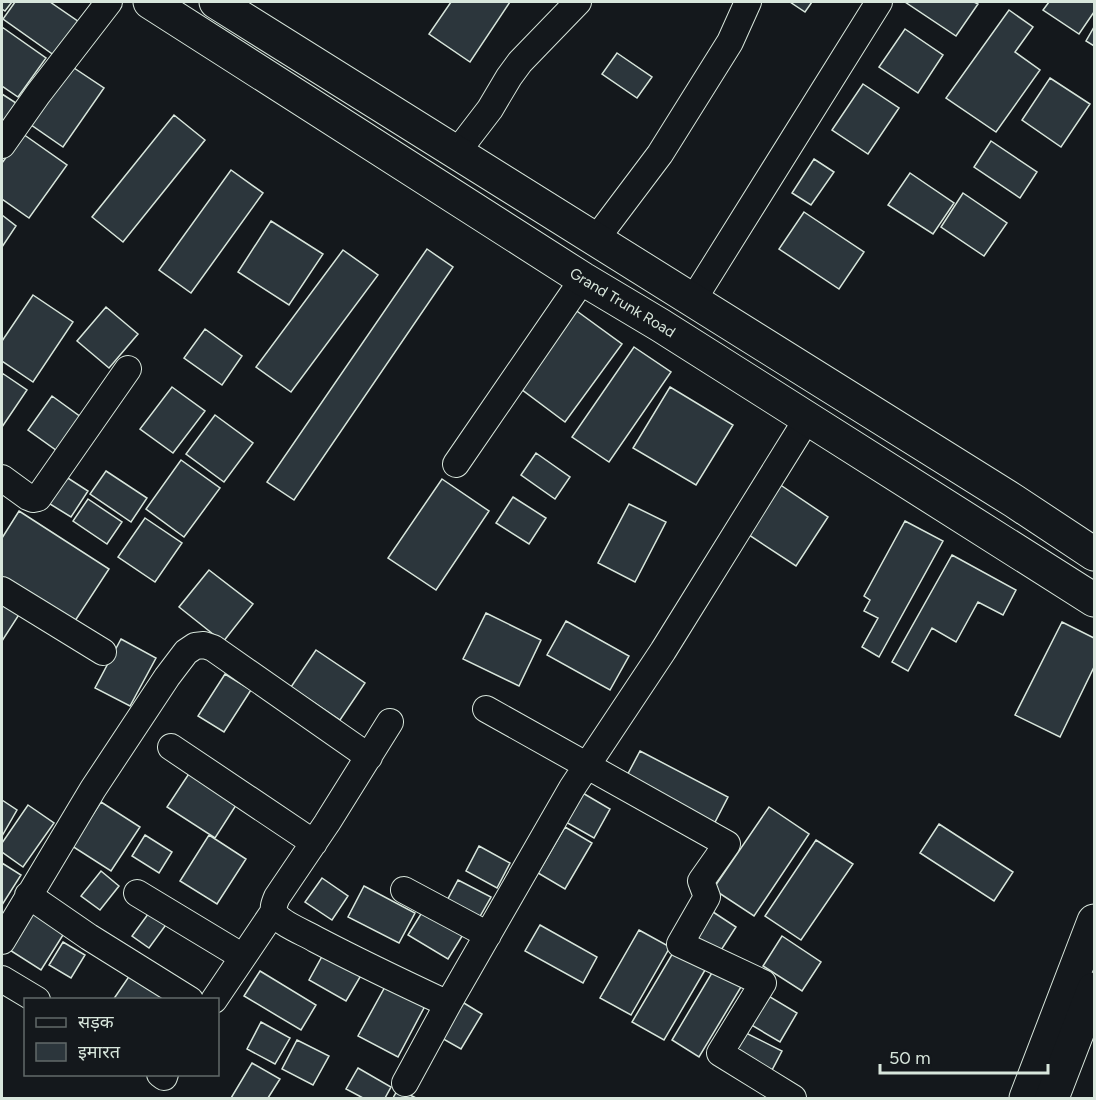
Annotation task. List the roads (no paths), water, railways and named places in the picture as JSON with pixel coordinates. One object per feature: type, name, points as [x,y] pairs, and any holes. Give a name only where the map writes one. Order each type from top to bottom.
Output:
[{"type":"highway","name":"Grand Trunk Road","points":[[150,2],[583,279],[660,325],[1095,600]]},
{"type":"highway","points":[[216,2],[1014,501],[1095,554]]},
{"type":"highway","points":[[1026,1098],[1095,921]]},
{"type":"highway","points":[[1052,1098],[1095,989]]},
{"type":"street","points":[[2,145],[109,2]]},
{"type":"street","points":[[457,152],[520,62],[578,2]]},
{"type":"street","points":[[596,239],[660,154],[730,42],[748,2]]},
{"type":"street","points":[[693,300],[879,2]]},
{"type":"street","points":[[456,464],[583,279]]},
{"type":"street","points":[[2,478],[28,497],[38,498],[128,369]]},
{"type":"street","points":[[405,1083],[572,788],[663,651],[807,418]]},
{"type":"street","points":[[2,590],[103,652]]},
{"type":"street","points":[[2,941],[93,789],[167,677],[186,651],[195,646],[204,645],[213,648],[369,757]]},
{"type":"street","points":[[486,709],[727,844],[701,881],[707,897],[680,944],[763,983],[720,1053],[793,1098]]},
{"type":"street","points":[[390,722],[277,897],[274,911],[278,917],[305,934],[448,1004]]},
{"type":"street","points":[[171,747],[314,843]]},
{"type":"street","points":[[404,890],[488,935]]},
{"type":"street","points":[[136,893],[243,957]]},
{"type":"street","points":[[28,895],[89,937],[188,998]]},
{"type":"street","points":[[215,998],[274,911]]},
{"type":"street","points":[[2,979],[35,998]]}]
